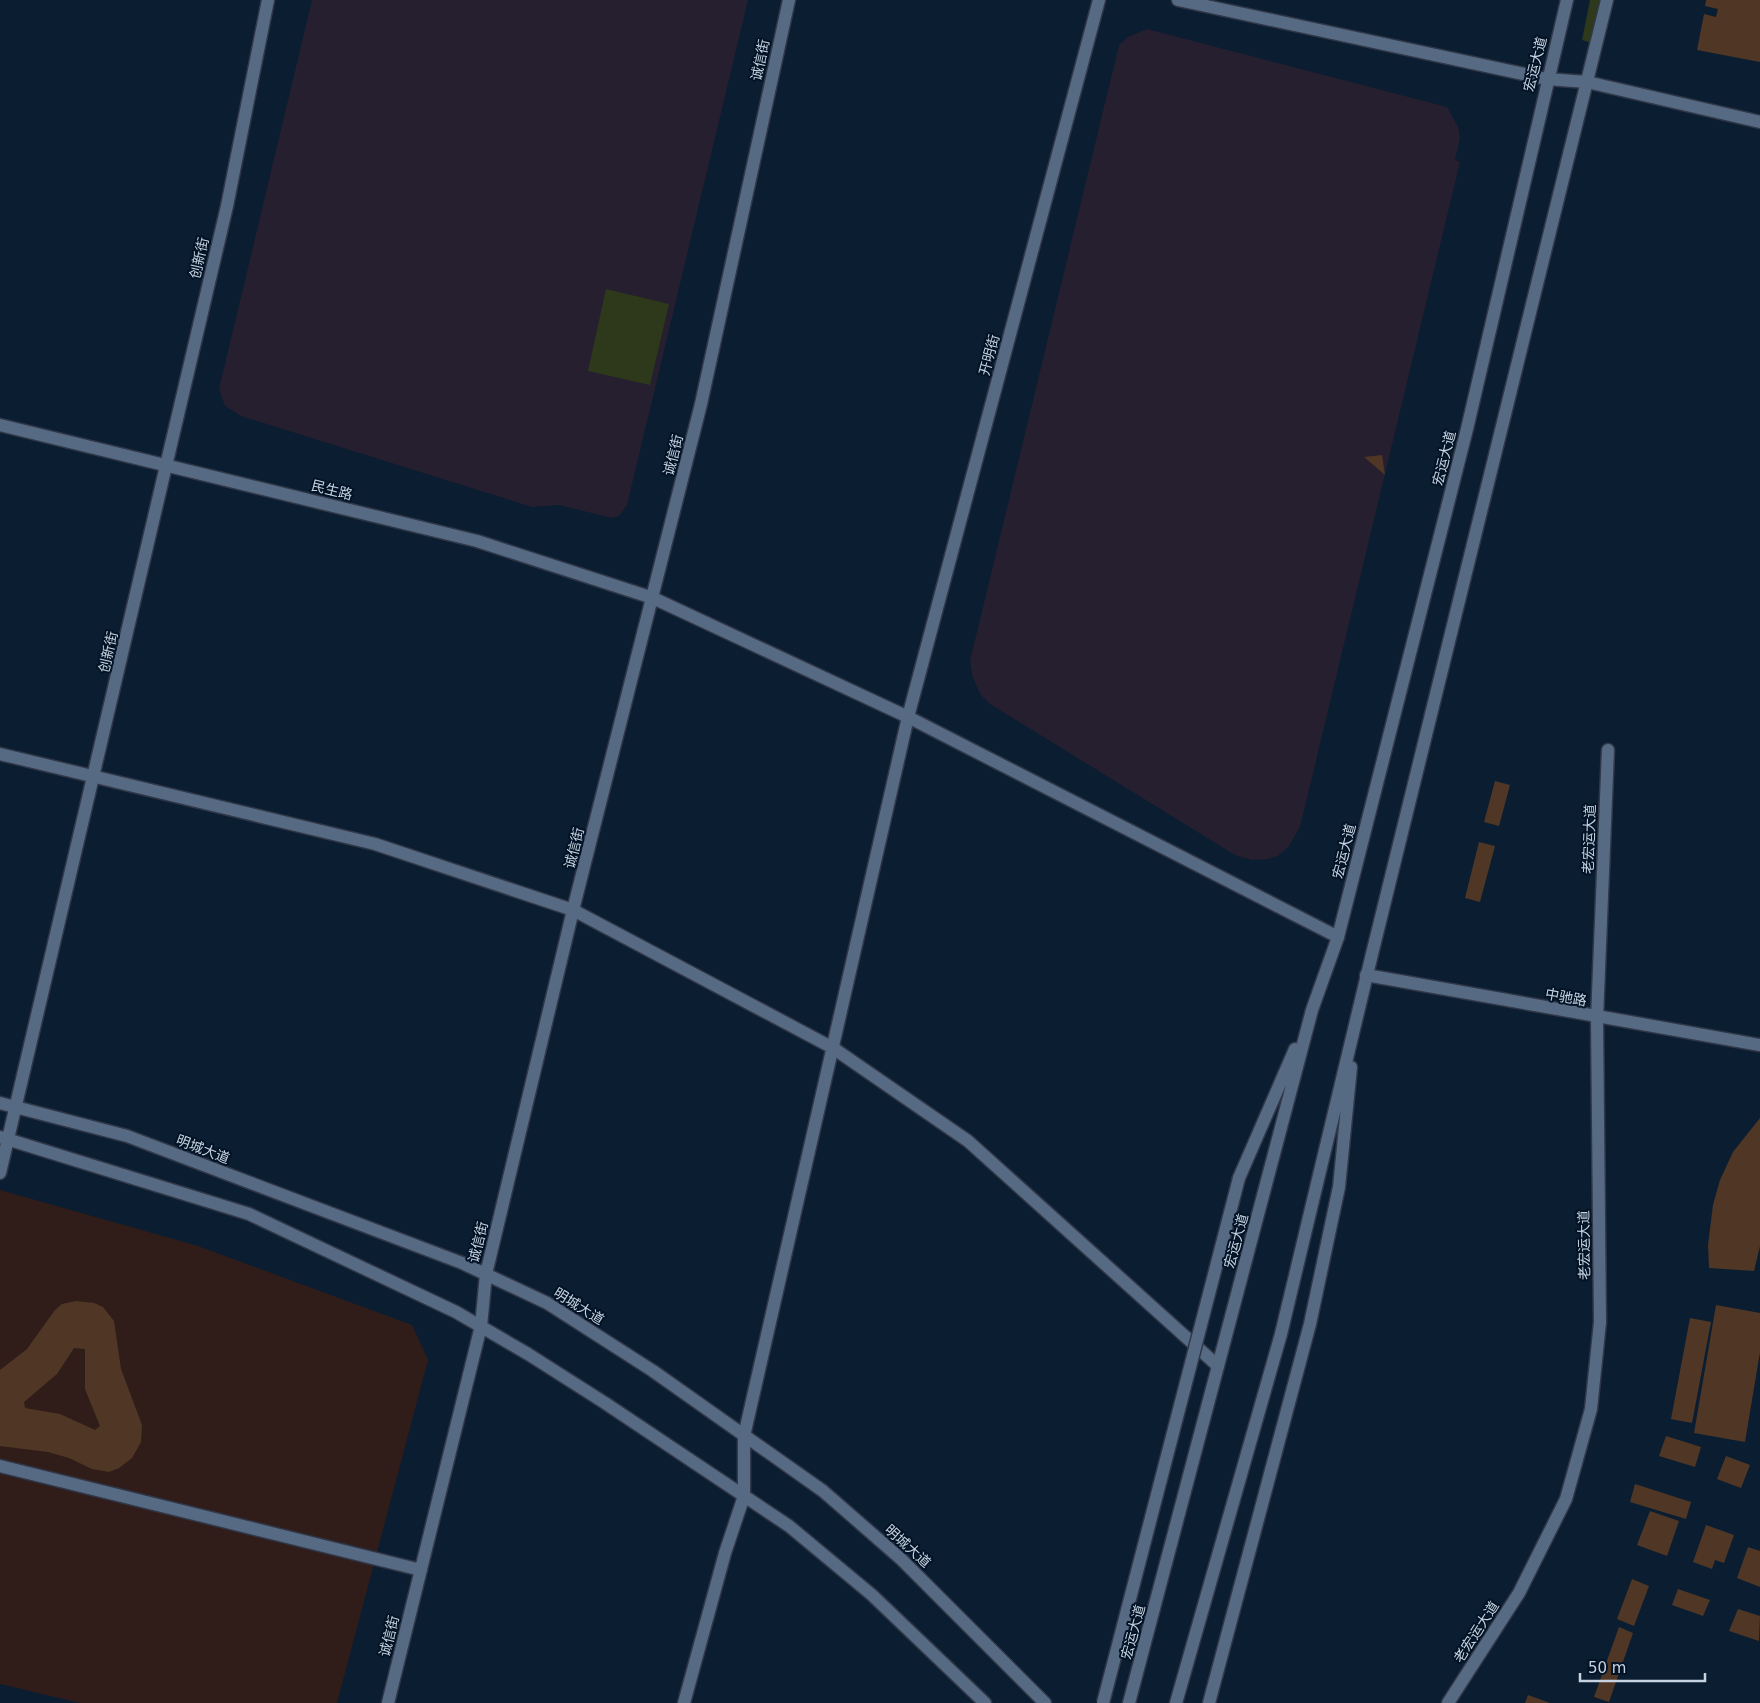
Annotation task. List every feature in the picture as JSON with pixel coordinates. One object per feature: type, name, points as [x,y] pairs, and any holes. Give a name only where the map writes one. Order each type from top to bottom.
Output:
[{"type":"street","name":"创新街","points":[[0,1173],[4,1138],[16,1107],[166,466],[240,137],[268,0]]},
{"type":"street","name":"诚信街","points":[[388,1703],[481,1326],[486,1274],[573,910],[701,404],[789,0]]},
{"type":"street","name":"开明街","points":[[684,1703],[725,1553],[744,1496],[744,1436],[908,717],[1100,0]]},
{"type":"street","points":[[1178,0],[1546,79],[1587,82],[1760,122]]},
{"type":"street","name":"宏运大道","points":[[1129,1703],[1312,1010],[1338,937],[1467,428],[1546,79],[1566,0]]},
{"type":"street","points":[[1176,1703],[1281,1334],[1366,976],[1607,0]]},
{"type":"street","name":"民生路","points":[[0,426],[477,541],[653,598],[908,717],[1338,937]]},
{"type":"street","name":"老宏运大道","points":[[1448,1703],[1519,1593],[1566,1499],[1591,1409],[1600,1322],[1597,1018],[1608,750]]},
{"type":"street","points":[[0,754],[376,844],[573,910],[833,1048],[968,1141],[1218,1366]]},
{"type":"street","name":"中驰路","points":[[1366,976],[1597,1018],[1760,1045]]},
{"type":"street","points":[[1103,1703],[1239,1178],[1312,1010]]},
{"type":"street","points":[[1209,1703],[1310,1324],[1339,1187],[1356,1019]]},
{"type":"street","name":"明城大道","points":[[0,1103],[127,1136],[462,1263],[547,1302],[653,1371],[823,1491],[901,1559],[1045,1703]]},
{"type":"street","points":[[4,1138],[249,1214],[441,1304],[481,1326],[574,1383],[789,1526],[872,1595],[985,1703]]},
{"type":"street","points":[[0,1466],[421,1570]]},
{"type":"shaded area","points":[[312,0],[748,0],[627,505],[619,516],[612,518],[559,505],[532,507],[241,416],[225,406],[219,389]]},
{"type":"shaded area","points":[[1147,29],[1447,107],[1458,127],[1460,138],[1455,160],[1460,162],[1300,827],[1288,847],[1278,856],[1267,859],[1252,860],[1235,855],[990,704],[980,694],[972,675],[970,661],[1119,45],[1128,37]]},
{"type":"shaded area","points":[[0,1190],[198,1246],[412,1325],[428,1360],[337,1703],[80,1703],[0,1684]]},
{"type":"green space","points":[[1590,0],[1608,0],[1592,43],[1582,40]]},
{"type":"green space","points":[[606,289],[669,304],[650,385],[588,371]]},
{"type":"building","points":[[1706,0],[1760,0],[1760,62],[1697,50],[1704,14],[1716,17],[1718,9],[1705,6]]},
{"type":"building","points":[[1382,455],[1385,475],[1364,457]]},
{"type":"building","points":[[1495,781],[1510,785],[1499,826],[1484,822]]},
{"type":"building","points":[[1479,842],[1495,846],[1480,902],[1465,898]]},
{"type":"building","points":[[1760,1118],[1760,1246],[1754,1271],[1709,1268],[1708,1245],[1713,1205],[1720,1180],[1733,1152]]},
{"type":"building","points":[[76,1301],[94,1303],[103,1307],[114,1321],[121,1369],[142,1425],[141,1442],[132,1458],[119,1468],[109,1472],[92,1469],[69,1458],[48,1452],[0,1446],[0,1370],[27,1349],[55,1310],[62,1304]],"holes":[[[74,1348],[85,1349],[85,1389],[100,1426],[95,1430],[60,1414],[25,1408],[24,1402],[57,1374]]]},
{"type":"building","points":[[1716,1305],[1760,1313],[1760,1352],[1745,1442],[1694,1433]]},
{"type":"building","points":[[1690,1318],[1711,1322],[1692,1423],[1671,1419]]},
{"type":"building","points":[[1666,1436],[1701,1447],[1695,1467],[1659,1456]]},
{"type":"building","points":[[1726,1456],[1750,1465],[1741,1488],[1717,1479]]},
{"type":"building","points":[[1635,1484],[1691,1502],[1686,1519],[1630,1502]]},
{"type":"building","points":[[1650,1511],[1679,1521],[1667,1556],[1637,1545]]},
{"type":"building","points":[[1706,1525],[1734,1535],[1724,1563],[1715,1560],[1712,1569],[1693,1562]]},
{"type":"building","points":[[1748,1547],[1760,1551],[1760,1587],[1737,1578]]},
{"type":"building","points":[[1632,1579],[1649,1586],[1634,1626],[1617,1619]]},
{"type":"building","points":[[1678,1589],[1710,1600],[1703,1616],[1672,1605]]},
{"type":"building","points":[[1738,1609],[1760,1616],[1759,1641],[1729,1631]]},
{"type":"building","points":[[1619,1627],[1633,1633],[1609,1702],[1594,1697]]},
{"type":"building","points":[[1528,1695],[1550,1703],[1525,1703]]}]
